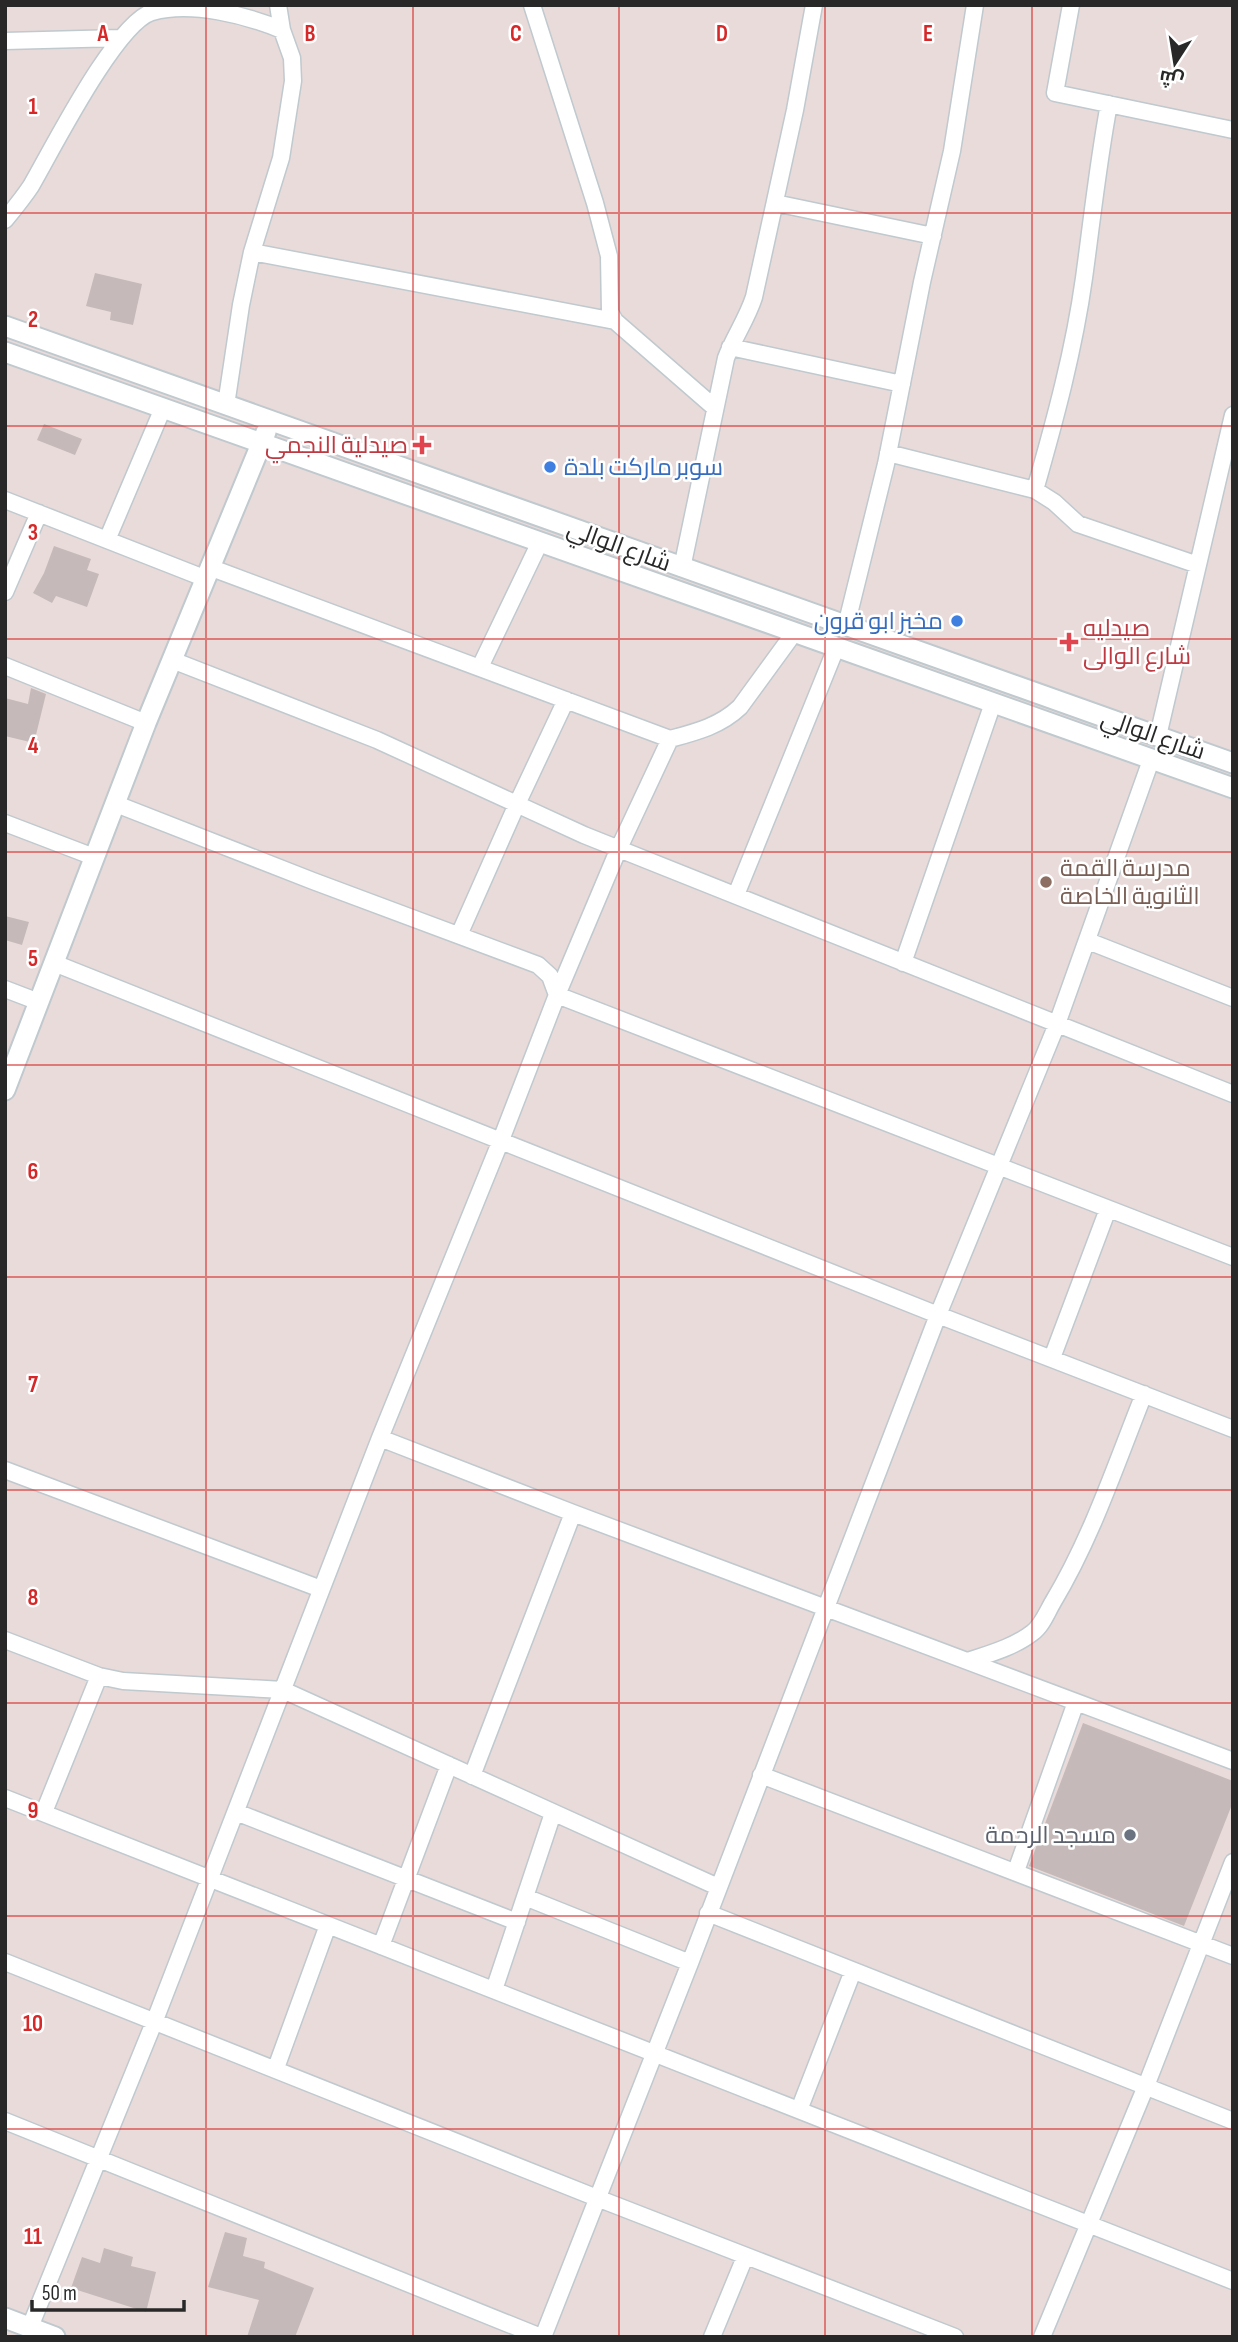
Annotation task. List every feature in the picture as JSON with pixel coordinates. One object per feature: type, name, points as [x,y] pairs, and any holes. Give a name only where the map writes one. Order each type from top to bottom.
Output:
[{"type":"street","points":[[226,405],[241,305],[252,252],[281,158],[293,81],[292,58],[282,30],[278,5]]},
{"type":"street","points":[[532,5],[595,203],[609,256],[610,312],[615,321],[715,408]]},
{"type":"street","points":[[682,568],[726,358],[747,319],[754,297],[795,110],[814,5]]},
{"type":"street","points":[[846,626],[888,453],[952,151],[975,5]]},
{"type":"street","points":[[1071,5],[1055,93],[1233,130]]},
{"type":"street","points":[[5,220],[29,189],[87,88],[120,38],[149,13],[174,9],[227,11],[282,30]]},
{"type":"street","points":[[5,41],[120,38]]},
{"type":"street","points":[[1035,490],[1062,395],[1084,279],[1100,152],[1109,104]]},
{"type":"street","points":[[775,203],[933,236]]},
{"type":"street","points":[[252,252],[615,321]]},
{"type":"street","name":"شارع الوالي","points":[[5,326],[1233,763]]},
{"type":"street","points":[[730,347],[902,384]]},
{"type":"street","name":"شارع الوالي","points":[[5,352],[1233,788]]},
{"type":"street","points":[[107,540],[163,408]]},
{"type":"street","points":[[1158,736],[1233,415]]},
{"type":"street","points":[[5,1090],[146,723],[270,421]]},
{"type":"street","points":[[888,453],[1035,490],[1046,496],[1078,524],[1198,565]]},
{"type":"street","points":[[5,500],[107,540],[480,667],[670,739],[703,730],[729,717],[740,707],[794,633]]},
{"type":"street","points":[[5,592],[39,513]]},
{"type":"street","points":[[480,667],[541,542]]},
{"type":"street","points":[[736,895],[836,648]]},
{"type":"street","points":[[172,660],[377,740],[619,848],[1233,1094]]},
{"type":"street","points":[[5,666],[146,723]]},
{"type":"street","points":[[459,935],[566,700]]},
{"type":"street","points":[[903,963],[993,703]]},
{"type":"street","points":[[30,2328],[155,2020],[380,1437],[557,996],[619,848],[670,739]]},
{"type":"street","points":[[5,2121],[542,2337],[690,1962],[938,1315],[1057,1024],[1151,760]]},
{"type":"street","points":[[116,804],[538,965],[550,976],[557,996],[1233,1257]]},
{"type":"street","points":[[5,823],[94,857]]},
{"type":"street","points":[[1088,941],[1233,998]]},
{"type":"street","points":[[54,963],[938,1315],[1233,1429]]},
{"type":"street","points":[[5,989],[39,1002]]},
{"type":"street","points":[[1052,1358],[1108,1209]]},
{"type":"street","points":[[968,1661],[992,1653],[1033,1633],[1041,1623],[1070,1574],[1144,1394]]},
{"type":"street","points":[[380,1437],[573,1513],[1233,1762]]},
{"type":"street","points":[[5,1470],[321,1590]]},
{"type":"street","points":[[472,1776],[573,1513]]},
{"type":"street","points":[[5,1640],[99,1676],[143,1683],[283,1690],[718,1887]]},
{"type":"street","points":[[44,1812],[99,1676]]},
{"type":"street","points":[[1016,1871],[1076,1702]]},
{"type":"street","points":[[381,1946],[449,1765]]},
{"type":"street","points":[[761,1775],[1233,1956]]},
{"type":"street","points":[[5,1798],[1233,2281]]},
{"type":"street","points":[[236,1812],[517,1922]]},
{"type":"street","points":[[494,1990],[553,1813]]},
{"type":"street","points":[[1042,2337],[1146,2086],[1233,1862]]},
{"type":"street","points":[[525,1897],[690,1962]]},
{"type":"street","points":[[708,1913],[1233,2121]]},
{"type":"street","points":[[276,2068],[328,1926]]},
{"type":"street","points":[[5,1962],[746,2257],[955,2337]]},
{"type":"street","points":[[799,2109],[853,1970]]},
{"type":"street","points":[[712,2337],[746,2257]]},
{"type":"street","points":[[5,2318],[55,2337]]},
{"type":"building","points":[[95,273],[142,284],[133,325],[110,320],[111,312],[86,306]]},
{"type":"building","points":[[44,424],[82,439],[75,455],[37,440]]},
{"type":"building","points":[[54,546],[91,559],[87,570],[99,574],[87,607],[56,596],[52,603],[33,593]]},
{"type":"building","points":[[31,688],[46,694],[34,743],[5,736],[5,698],[28,704]]},
{"type":"building","points":[[5,916],[29,922],[22,945],[5,940]]},
{"type":"building","name":"مسجد الرحمة","points":[[1083,1723],[1233,1781],[1233,1802],[1184,1926],[1029,1866]]},
{"type":"building","points":[[225,2232],[247,2238],[243,2256],[265,2262],[264,2268],[314,2288],[295,2337],[247,2337],[259,2300],[208,2287]]},
{"type":"building","points":[[104,2248],[133,2257],[131,2266],[156,2272],[146,2312],[71,2288],[82,2257],[100,2263]]},
{"type":"place","name":"صيدلية النجمي","points":[[422,445]]},
{"type":"place","name":"سوبر ماركت بلدة","points":[[550,467]]},
{"type":"place","name":"مخبز ابو قرون","points":[[957,621]]},
{"type":"place","name":"صيدليه شارع الوالى","points":[[1069,642]]},
{"type":"place","name":"مدرسة القمة الثانوية الخاصة","points":[[1046,882]]},
{"type":"place","name":"مسجد الرحمة","points":[[1130,1835]]}]
